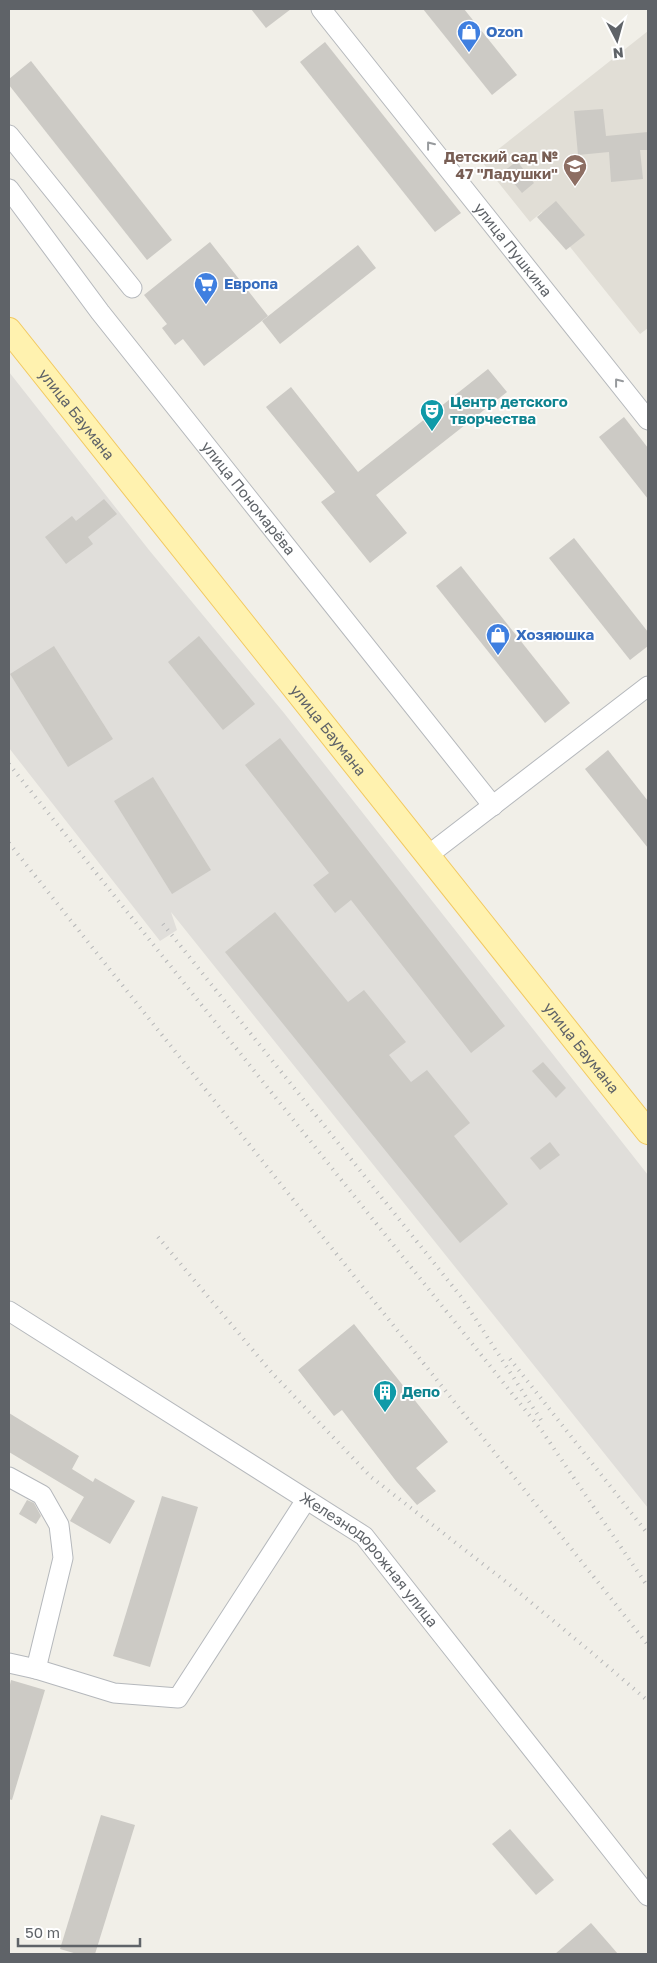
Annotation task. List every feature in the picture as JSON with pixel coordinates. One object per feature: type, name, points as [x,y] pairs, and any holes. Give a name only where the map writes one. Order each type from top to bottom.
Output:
[{"type":"main road","name":"улица Баумана","points":[[9,330],[648,1132]]},
{"type":"street","name":"улица Пушкина","points":[[321,9],[648,420]]},
{"type":"street","points":[[9,135],[132,288]]},
{"type":"street","name":"улица Пономарёва","points":[[9,188],[104,317],[493,806]]},
{"type":"street","points":[[427,856],[648,686]]},
{"type":"street","name":"Железнодорожная улица","points":[[9,1311],[364,1536],[648,1896]]},
{"type":"street","points":[[9,1477],[42,1495],[59,1525],[62,1558],[36,1669]]},
{"type":"street","points":[[9,1663],[36,1669],[114,1694],[178,1698],[306,1500]]},
{"type":"shaded area","name":"Детский сад № 47 \"Ладушки\"","points":[[648,31],[648,328],[640,334],[542,212],[530,222],[482,162]]},
{"type":"shaded area","points":[[9,372],[149,550],[284,713],[648,1175],[648,1508],[171,912],[177,930],[160,941],[9,748]]},
{"type":"building","points":[[251,9],[291,9],[266,28]]},
{"type":"building","points":[[423,9],[464,9],[517,75],[492,95]]},
{"type":"building","points":[[325,42],[461,213],[435,232],[300,62]]},
{"type":"building","points":[[31,61],[172,240],[147,260],[9,85],[9,79]]},
{"type":"building","points":[[603,109],[606,136],[648,132],[648,150],[640,150],[643,179],[611,182],[609,152],[578,155],[574,111]]},
{"type":"building","points":[[517,161],[534,183],[522,193],[504,171]]},
{"type":"building","points":[[556,201],[585,235],[566,250],[537,217]]},
{"type":"building","name":"Европа","points":[[210,242],[268,316],[204,366],[183,339],[175,345],[162,328],[167,324],[144,295]]},
{"type":"building","points":[[358,245],[376,268],[280,344],[262,321]]},
{"type":"building","points":[[488,369],[507,392],[376,495],[407,533],[370,563],[321,502],[335,492],[266,407],[291,387],[358,472]]},
{"type":"building","points":[[624,417],[648,448],[648,499],[599,437]]},
{"type":"building","points":[[104,499],[117,514],[88,537],[93,544],[66,564],[45,537],[72,516],[76,521]]},
{"type":"building","points":[[574,538],[648,632],[648,646],[630,660],[549,558]]},
{"type":"building","points":[[461,566],[570,703],[545,723],[436,586]]},
{"type":"building","points":[[199,636],[255,704],[223,730],[168,662]]},
{"type":"building","points":[[54,646],[113,739],[68,767],[10,674]]},
{"type":"building","points":[[280,738],[505,1026],[471,1053],[351,900],[335,913],[313,885],[329,873],[245,765]]},
{"type":"building","points":[[608,750],[648,801],[648,848],[585,769]]},
{"type":"building","points":[[153,777],[211,870],[172,894],[114,801]]},
{"type":"building","points":[[275,912],[348,1002],[364,990],[406,1042],[389,1055],[411,1082],[427,1070],[470,1123],[454,1136],[508,1204],[460,1243],[225,952]]},
{"type":"building","points":[[543,1062],[566,1088],[556,1098],[532,1071]]},
{"type":"building","points":[[550,1142],[560,1155],[540,1170],[530,1158]]},
{"type":"building","name":"Депо","points":[[354,1324],[448,1442],[416,1468],[436,1491],[417,1505],[396,1481],[342,1410],[334,1416],[298,1370]]},
{"type":"building","points":[[9,1413],[79,1456],[72,1469],[93,1482],[95,1478],[135,1501],[110,1544],[70,1521],[84,1497],[9,1452]]},
{"type":"building","points":[[162,1496],[198,1507],[150,1667],[113,1656]]},
{"type":"building","points":[[27,1500],[34,1503],[41,1516],[36,1524],[19,1514]]},
{"type":"building","points":[[11,1680],[45,1690],[12,1800],[9,1799],[9,1689]]},
{"type":"building","points":[[101,1815],[135,1825],[95,1954],[77,1954],[60,1949]]},
{"type":"building","points":[[510,1829],[554,1880],[536,1895],[492,1844]]},
{"type":"building","points":[[591,1923],[618,1954],[555,1954]]},
{"type":"railway","points":[[9,764],[542,1431],[648,1587]]},
{"type":"railway","points":[[9,843],[648,1645]]},
{"type":"railway","points":[[163,924],[462,1298],[543,1423]]},
{"type":"railway","points":[[158,1237],[272,1373],[371,1477],[510,1585],[648,1701]]},
{"type":"railway","points":[[510,1359],[648,1534]]},
{"type":"place","name":"Ozon","points":[[469,53]]},
{"type":"place","name":"Детский сад № 47 \"Ладушки\"","points":[[575,187]]},
{"type":"place","name":"Европа","points":[[206,305]]},
{"type":"place","name":"Центр детского творчества","points":[[432,432]]},
{"type":"place","name":"Хозяюшка","points":[[498,656]]},
{"type":"place","name":"Депо","points":[[385,1413]]}]
